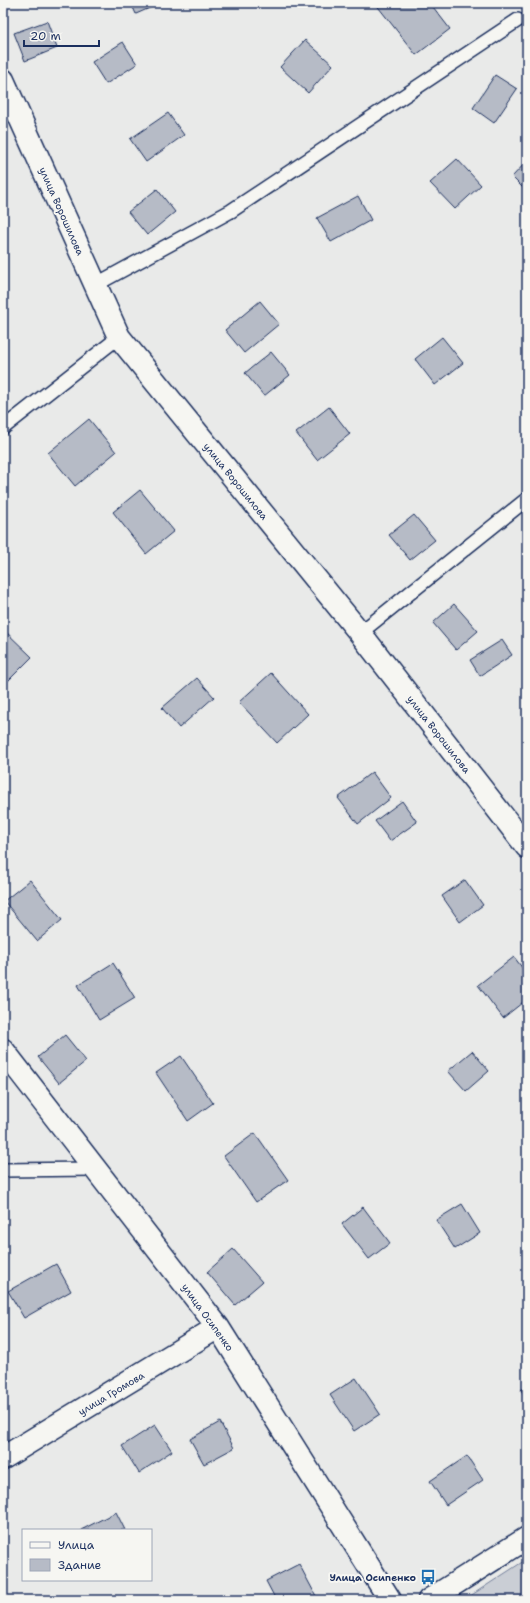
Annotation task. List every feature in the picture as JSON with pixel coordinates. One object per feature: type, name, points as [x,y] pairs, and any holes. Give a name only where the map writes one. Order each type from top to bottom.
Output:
[{"type":"street","name":"улица Ворошилова","points":[[3,80],[119,338],[360,633],[527,847]]},
{"type":"street","name":"улица Осипенко","points":[[3,1050],[218,1327],[390,1600]]},
{"type":"street","name":"улица Громова","points":[[3,1458],[218,1327]]},
{"type":"street","points":[[429,1600],[527,1538]]},
{"type":"lane","points":[[95,285],[230,211],[518,20]]},
{"type":"lane","points":[[3,428],[119,338]]},
{"type":"lane","points":[[360,633],[527,499]]},
{"type":"lane","points":[[3,1170],[95,1169]]},
{"type":"shaded area","points":[[527,1559],[527,1600],[464,1600]]},
{"type":"building","points":[[131,3],[161,3],[136,14]]},
{"type":"building","points":[[375,3],[430,3],[450,29],[416,55]]},
{"type":"building","points":[[47,21],[57,48],[25,61],[14,33]]},
{"type":"building","points":[[305,40],[333,65],[308,93],[280,67]]},
{"type":"building","points":[[123,42],[137,64],[106,84],[92,62]]},
{"type":"building","points":[[495,75],[517,89],[494,123],[473,108]]},
{"type":"building","points":[[168,113],[184,135],[146,162],[130,139]]},
{"type":"building","points":[[457,159],[481,185],[455,209],[430,183]]},
{"type":"building","points":[[527,161],[527,192],[512,177]]},
{"type":"building","points":[[157,189],[175,212],[147,235],[128,212]]},
{"type":"building","points":[[358,196],[371,220],[331,242],[317,218]]},
{"type":"building","points":[[260,301],[279,324],[244,353],[225,330]]},
{"type":"building","points":[[442,337],[463,363],[435,385],[415,359]]},
{"type":"building","points":[[271,352],[290,375],[264,396],[245,373]]},
{"type":"building","points":[[329,407],[350,434],[317,460],[296,433]]},
{"type":"building","points":[[89,419],[116,452],[75,486],[48,453]]},
{"type":"building","points":[[140,490],[174,531],[146,554],[113,512]]},
{"type":"building","points":[[414,515],[435,540],[410,560],[389,535]]},
{"type":"building","points":[[454,604],[478,631],[456,650],[433,623]]},
{"type":"building","points":[[3,629],[32,657],[3,686]]},
{"type":"building","points":[[502,640],[512,655],[480,676],[470,660]]},
{"type":"building","points":[[271,673],[308,714],[277,743],[239,702]]},
{"type":"building","points":[[197,678],[214,697],[179,728],[162,708]]},
{"type":"building","points":[[372,772],[391,798],[358,824],[338,798]]},
{"type":"building","points":[[402,801],[417,822],[390,841],[375,821]]},
{"type":"building","points":[[30,880],[62,920],[37,941],[4,901]]},
{"type":"building","points":[[465,880],[483,905],[460,922],[442,896]]},
{"type":"building","points":[[514,957],[527,974],[527,999],[503,1018],[478,985]]},
{"type":"building","points":[[113,963],[135,998],[99,1020],[78,985]]},
{"type":"building","points":[[65,1035],[86,1061],[59,1083],[38,1057]]},
{"type":"building","points":[[472,1051],[489,1071],[466,1091],[448,1071]]},
{"type":"building","points":[[181,1056],[213,1103],[188,1121],[156,1073]]},
{"type":"building","points":[[255,1133],[288,1180],[256,1202],[224,1156]]},
{"type":"building","points":[[462,1204],[480,1233],[455,1249],[436,1220]]},
{"type":"building","points":[[363,1207],[390,1243],[369,1259],[342,1224]]},
{"type":"building","points":[[233,1249],[262,1282],[235,1305],[207,1272]]},
{"type":"building","points":[[56,1264],[71,1291],[24,1318],[8,1291]]},
{"type":"building","points":[[356,1378],[380,1414],[354,1431],[330,1395]]},
{"type":"building","points":[[527,1386],[527,1400],[521,1390]]},
{"type":"building","points":[[220,1422],[234,1448],[204,1464],[190,1439]]},
{"type":"building","points":[[155,1425],[172,1451],[139,1473],[122,1446]]},
{"type":"building","points":[[467,1456],[483,1480],[446,1505],[430,1481]]},
{"type":"building","points":[[116,1512],[124,1529],[83,1529]]},
{"type":"building","points":[[299,1564],[316,1596],[309,1600],[276,1600],[266,1581]]},
{"type":"place","name":"Улица Осипенко","points":[[428,1577]]}]
